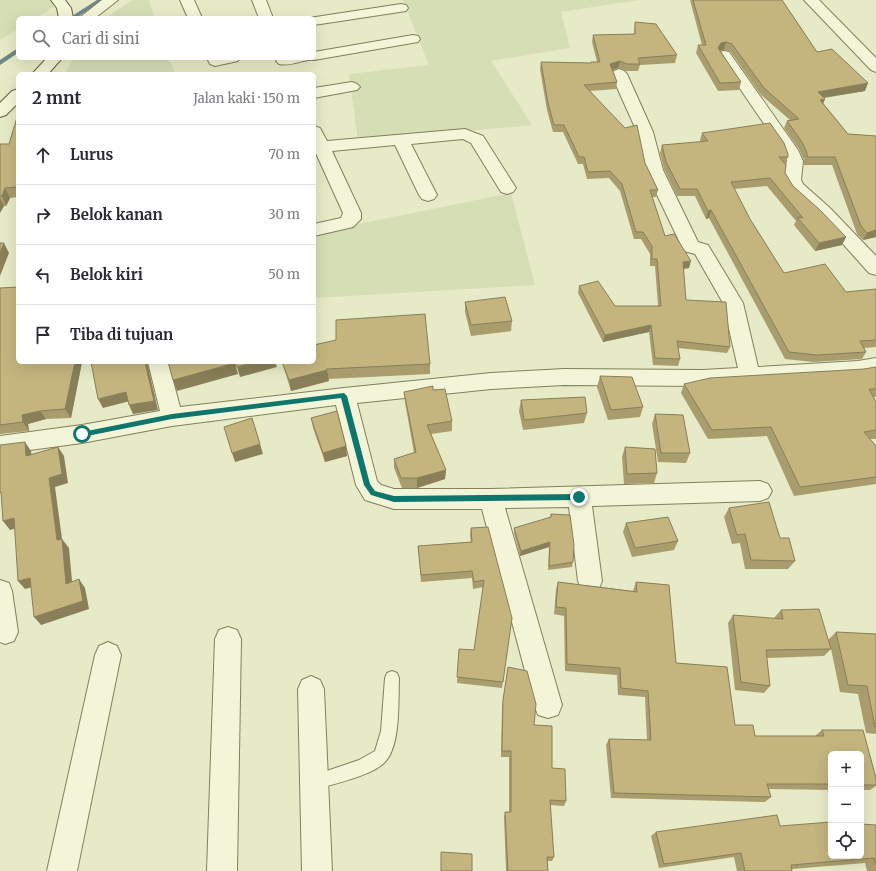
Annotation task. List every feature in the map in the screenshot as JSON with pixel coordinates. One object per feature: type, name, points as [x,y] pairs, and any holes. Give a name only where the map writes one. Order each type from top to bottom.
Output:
[{"type":"street","points":[[89,16],[111,0]]},
{"type":"street","points":[[187,0],[194,16]]},
{"type":"street","points":[[259,0],[265,16]]},
{"type":"street","points":[[811,0],[876,67]]},
{"type":"street","points":[[316,21],[401,8]]},
{"type":"street","points":[[316,56],[413,39]]},
{"type":"street","points":[[724,55],[790,150],[795,161],[792,180],[797,188],[824,212],[876,268]]},
{"type":"street","points":[[42,72],[53,60]]},
{"type":"street","points":[[216,64],[227,60]]},
{"type":"street","points":[[286,64],[297,60]]},
{"type":"street","points":[[619,74],[645,132],[654,170],[691,247],[701,249],[733,303],[750,375]]},
{"type":"street","points":[[316,93],[352,87]]},
{"type":"street","points":[[0,112],[16,96]]},
{"type":"street","points":[[321,147],[465,134],[476,140],[507,188]]},
{"type":"street","points":[[316,135],[352,213],[352,219],[347,224],[316,230]]},
{"type":"street","points":[[400,140],[428,195]]},
{"type":"street","points":[[159,364],[172,417]]},
{"type":"street","points":[[0,445],[82,434],[172,417],[344,396],[491,381],[564,377],[703,378],[858,369],[876,366]]},
{"type":"street","points":[[344,396],[367,485],[373,493],[394,499],[491,499],[760,491]]},
{"type":"street","points":[[579,497],[590,581]]},
{"type":"street","points":[[491,499],[548,705]]},
{"type":"street","points":[[0,591],[5,632]]},
{"type":"street","points":[[222,871],[228,640]]},
{"type":"street","points":[[62,871],[108,655]]},
{"type":"street","points":[[311,689],[317,871]]},
{"type":"lane","points":[[314,782],[367,765],[380,756],[387,742],[392,678]]},
{"type":"green space","points":[[0,0],[65,0],[39,16],[16,16],[16,30],[0,40]]},
{"type":"green space","points":[[133,0],[149,0],[154,16],[108,16]]},
{"type":"green space","points":[[403,0],[639,0],[561,12],[570,48],[491,61],[532,125],[358,141],[349,74],[429,65]]},
{"type":"green space","points":[[72,60],[170,60],[174,72],[66,72]]},
{"type":"green space","points":[[511,193],[535,285],[316,298],[316,233]]},
{"type":"building","points":[[693,0],[782,0],[817,52],[832,49],[868,83],[818,92],[825,99],[820,100],[848,134],[876,136],[876,230],[867,233],[861,226],[835,157],[807,157],[807,153],[802,142],[787,121],[799,119],[764,88],[732,44],[726,42],[721,43],[718,48],[741,82],[720,83],[698,45],[706,45]]},
{"type":"building","points":[[635,22],[656,24],[677,55],[638,58],[640,64],[627,64],[620,61],[610,64],[617,82],[584,85],[625,128],[637,125],[645,163],[658,190],[650,190],[665,236],[674,234],[691,261],[683,262],[686,300],[726,302],[730,347],[677,341],[680,359],[655,358],[651,325],[605,335],[579,286],[598,281],[615,306],[661,306],[657,259],[652,259],[652,246],[643,232],[636,232],[622,184],[610,171],[588,172],[584,157],[579,157],[564,125],[554,125],[548,103],[541,62],[600,62],[593,35],[635,34]]},
{"type":"building","points":[[16,121],[16,187],[5,188],[2,196],[0,196],[0,144],[9,144]]},
{"type":"building","points":[[770,123],[784,143],[788,157],[779,157],[786,165],[785,173],[793,186],[820,210],[846,237],[819,243],[797,217],[803,218],[770,178],[731,182],[750,219],[784,273],[825,264],[846,292],[876,289],[876,340],[860,341],[866,352],[817,355],[789,352],[711,210],[708,211],[697,189],[680,189],[666,162],[662,145],[708,141],[702,133]]},
{"type":"building","points":[[0,243],[4,243],[0,253]]},
{"type":"building","points":[[16,287],[16,364],[75,364],[65,409],[40,411],[22,415],[23,422],[0,425],[0,288]]},
{"type":"building","points":[[505,297],[512,321],[471,325],[465,302]]},
{"type":"building","points":[[425,314],[430,364],[326,369],[327,370],[289,380],[283,364],[316,364],[316,345],[336,340],[336,320]]},
{"type":"building","points":[[91,364],[145,364],[154,401],[129,405],[126,392],[98,399]]},
{"type":"building","points":[[169,364],[231,364],[173,380]]},
{"type":"building","points":[[236,364],[248,364],[237,367]]},
{"type":"building","points":[[876,367],[876,389],[869,389],[876,402],[876,430],[864,432],[876,446],[876,477],[800,487],[771,427],[712,430],[684,384],[710,378],[864,369]]},
{"type":"building","points":[[600,376],[632,377],[643,407],[611,410]]},
{"type":"building","points":[[433,386],[433,390],[445,389],[452,421],[427,425],[446,470],[417,478],[401,478],[394,459],[416,452],[404,392]]},
{"type":"building","points":[[585,397],[587,413],[524,420],[521,400]]},
{"type":"building","points":[[337,411],[346,446],[323,453],[311,418]]},
{"type":"building","points":[[655,414],[683,415],[690,453],[661,453]]},
{"type":"building","points":[[252,418],[260,444],[232,453],[224,427]]},
{"type":"building","points":[[25,442],[26,456],[58,447],[62,474],[49,478],[57,540],[62,539],[66,584],[79,579],[83,601],[34,617],[30,578],[18,581],[14,518],[3,521],[1,492],[0,493],[0,445]]},
{"type":"building","points":[[625,447],[655,449],[657,473],[627,474]]},
{"type":"building","points":[[769,502],[780,538],[789,538],[795,561],[751,560],[745,534],[737,535],[729,508]]},
{"type":"building","points":[[551,514],[570,515],[574,545],[573,562],[549,566],[550,542],[521,551],[514,528],[551,517]]},
{"type":"building","points":[[668,517],[678,541],[635,548],[626,523]]},
{"type":"building","points":[[488,527],[512,618],[503,682],[457,677],[459,649],[474,650],[484,580],[474,582],[472,571],[421,575],[418,546],[472,542],[471,528]]},
{"type":"building","points":[[558,582],[637,592],[636,582],[669,585],[676,663],[727,667],[735,725],[753,725],[755,736],[824,736],[822,730],[863,730],[876,778],[876,785],[864,785],[864,751],[828,751],[828,784],[767,784],[771,797],[614,793],[609,739],[651,740],[648,691],[621,688],[620,668],[567,664],[566,608],[556,607]]},
{"type":"building","points":[[819,609],[831,649],[766,650],[770,686],[741,682],[733,615],[783,619],[781,610]]},
{"type":"building","points":[[836,632],[876,634],[876,727],[867,686],[848,685]]},
{"type":"building","points":[[508,667],[527,671],[536,704],[534,725],[552,726],[552,768],[565,769],[566,801],[550,800],[554,857],[547,857],[548,871],[508,871],[505,812],[511,812],[511,751],[502,751],[503,700]]},
{"type":"building","points":[[777,815],[780,826],[828,822],[828,859],[862,859],[791,865],[792,871],[745,871],[741,853],[664,864],[656,832]]},
{"type":"building","points":[[864,824],[876,825],[876,865],[874,858],[864,859]]},
{"type":"building","points":[[441,852],[472,854],[472,871],[441,871]]},
{"type":"waterway","points":[[75,16],[100,0]]},
{"type":"waterway","points":[[0,63],[16,51]]},
{"type":"route","points":[[82,434],[172,417],[344,396],[367,485],[373,493],[394,499],[579,497]]}]
